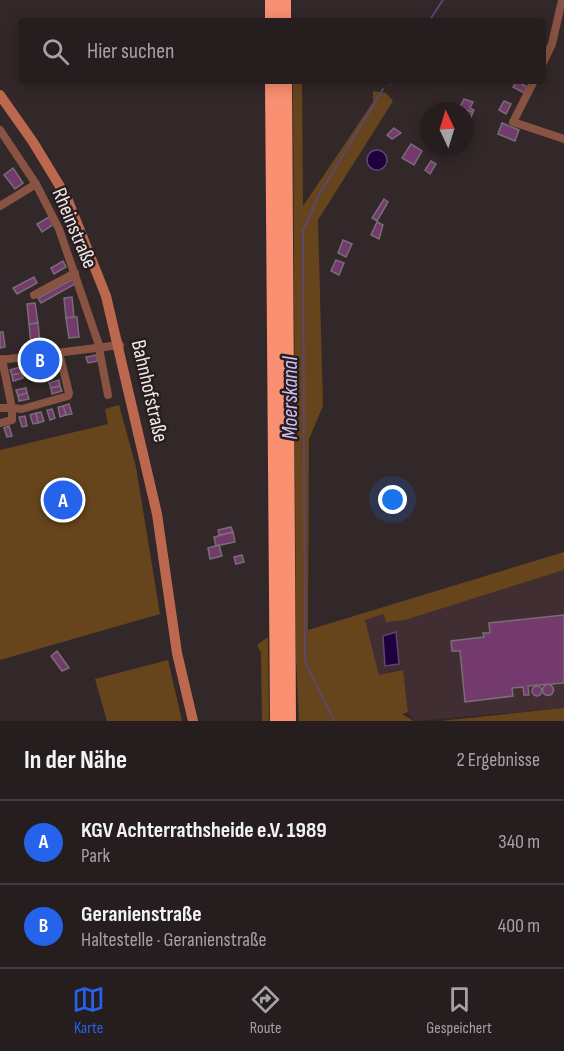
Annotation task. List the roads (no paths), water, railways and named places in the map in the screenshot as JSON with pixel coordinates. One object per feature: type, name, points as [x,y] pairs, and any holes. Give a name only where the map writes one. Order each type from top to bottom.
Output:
[{"type":"highway","points":[[272,0],[272,18]]},
{"type":"highway","points":[[284,0],[284,18]]},
{"type":"highway","points":[[272,84],[277,721]]},
{"type":"highway","points":[[285,84],[289,721]]},
{"type":"main road","name":"Bahnhofstraße","points":[[0,95],[33,142],[67,198],[93,258],[120,345],[157,514],[177,653],[193,721]]},
{"type":"street","points":[[546,57],[552,44],[562,0]]},
{"type":"street","points":[[532,84],[513,122],[564,139]]},
{"type":"street","name":"Rheinstraße","points":[[0,130],[36,184],[58,229],[99,348],[108,395]]},
{"type":"street","points":[[0,206],[36,184]]},
{"type":"street","points":[[34,295],[75,273]]},
{"type":"street","points":[[0,423],[12,420],[12,408],[1,360],[120,345]]},
{"type":"street","points":[[0,408],[22,409],[68,396],[59,353]]},
{"type":"waterway","name":"Moerskanal","points":[[431,18],[443,0]]},
{"type":"waterway","name":"Moerskanal","points":[[334,721],[305,662],[303,231],[319,195],[383,89]]},
{"type":"place","name":"Geranienstraße","points":[[40,360]]},
{"type":"place","name":"KGV Achterrathsheide e.V. 1989","points":[[63,500]]}]
